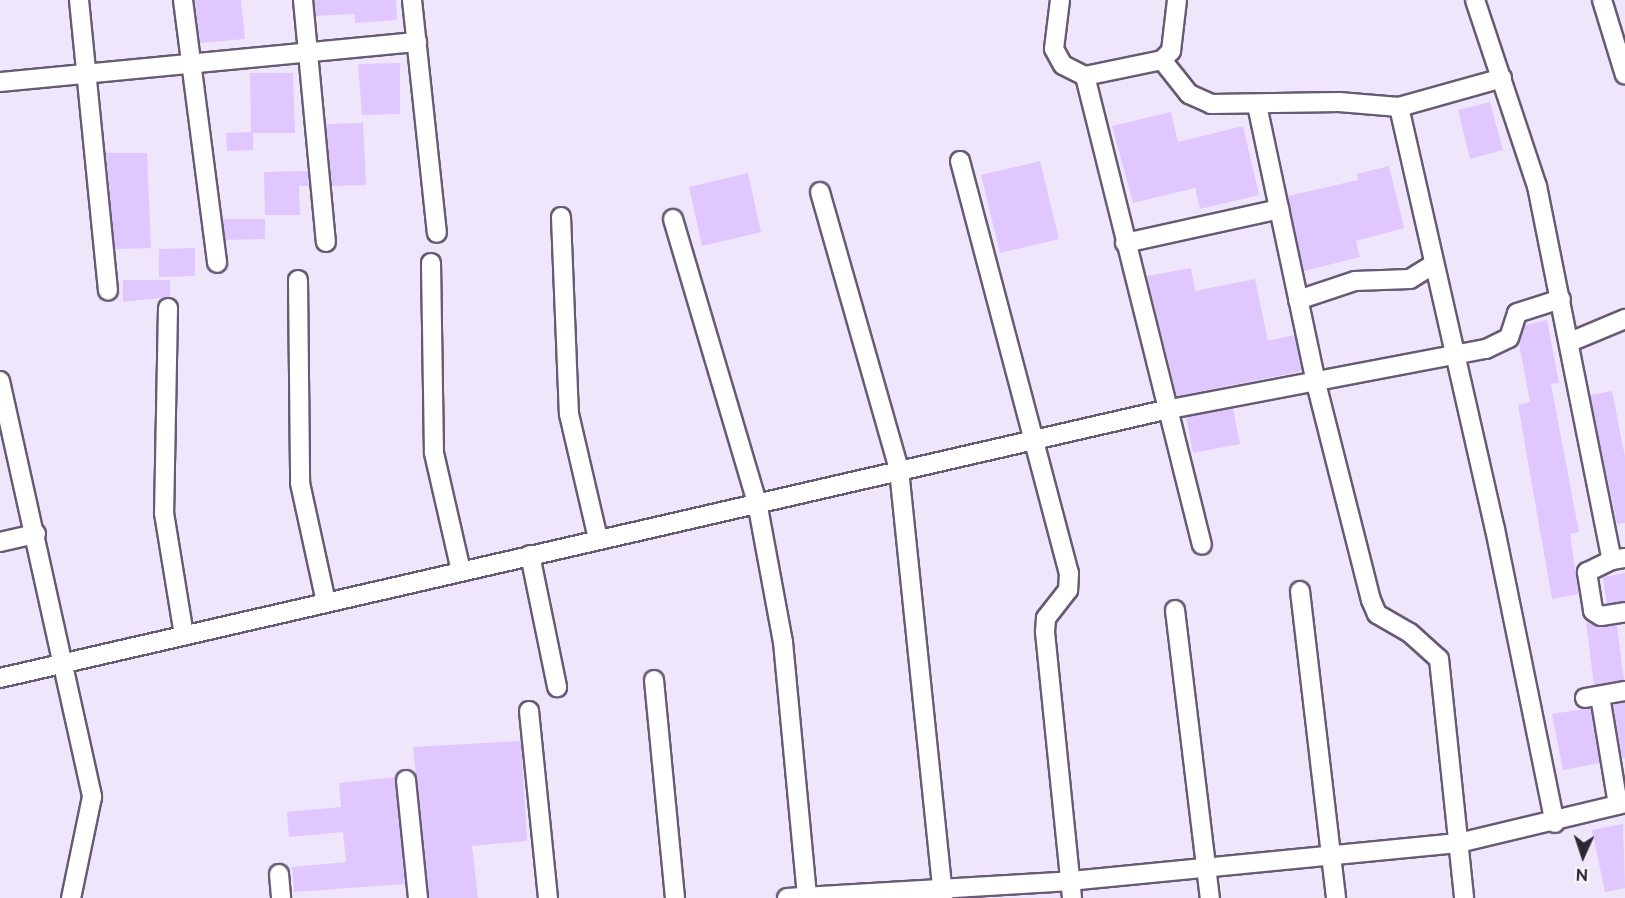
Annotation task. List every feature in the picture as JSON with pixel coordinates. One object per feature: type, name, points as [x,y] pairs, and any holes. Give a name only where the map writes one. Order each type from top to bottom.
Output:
[{"type":"street","points":[[79,0],[108,291]]},
{"type":"street","points":[[183,0],[189,62],[217,263]]},
{"type":"street","points":[[303,0],[326,242]]},
{"type":"street","points":[[412,0],[437,233]]},
{"type":"street","points":[[1060,0],[1054,49],[1062,65],[1085,76],[1162,60],[1171,51],[1177,0]]},
{"type":"street","points":[[1475,0],[1538,186],[1570,342],[1619,559],[1587,572],[1593,611],[1601,616],[1625,612]]},
{"type":"street","points":[[1602,0],[1625,75]]},
{"type":"street","points":[[0,82],[189,62],[417,42]]},
{"type":"street","points":[[1162,60],[1189,94],[1211,104],[1339,102],[1399,107],[1502,78]]},
{"type":"street","points":[[1085,76],[1165,410],[1202,544]]},
{"type":"street","points":[[1257,105],[1315,380],[1377,614],[1410,633],[1439,659],[1464,898]]},
{"type":"street","points":[[1399,107],[1455,353],[1555,823]]},
{"type":"street","points":[[960,160],[1069,573],[1068,590],[1046,618],[1046,632],[1071,889]]},
{"type":"street","points":[[820,192],[899,470],[943,893]]},
{"type":"street","points":[[1125,243],[1279,209]]},
{"type":"street","points":[[561,217],[569,414],[598,539]]},
{"type":"street","points":[[673,219],[757,502],[783,642],[807,898]]},
{"type":"street","points":[[431,262],[434,453],[461,571]]},
{"type":"street","points":[[1298,300],[1355,281],[1410,279],[1434,264]]},
{"type":"street","points":[[298,280],[300,483],[326,602]]},
{"type":"street","points":[[0,678],[757,502],[1165,410],[1504,345],[1517,313],[1561,299]]},
{"type":"street","points":[[168,308],[164,513],[184,635]]},
{"type":"street","points":[[1570,342],[1625,319]]},
{"type":"street","points":[[0,381],[3,411],[36,534],[92,797],[71,898]]},
{"type":"street","points":[[0,542],[36,534]]},
{"type":"street","points":[[530,555],[557,687]]},
{"type":"street","points":[[1300,591],[1336,898]]},
{"type":"street","points":[[1175,610],[1209,898]]},
{"type":"street","points":[[654,680],[675,898]]},
{"type":"street","points":[[787,898],[1071,889],[1207,869],[1459,843],[1555,823],[1621,804],[1592,697],[1625,691]]},
{"type":"street","points":[[529,711],[548,898]]},
{"type":"street","points":[[406,780],[418,898]]},
{"type":"street","points":[[279,874],[281,898]]},
{"type":"building","points":[[195,0],[241,0],[245,39],[200,43]]},
{"type":"building","points":[[314,0],[396,0],[397,20],[355,23],[355,14],[316,16]]},
{"type":"building","points":[[400,63],[400,114],[362,115],[358,64]]},
{"type":"building","points":[[250,73],[293,73],[295,133],[253,133],[253,150],[227,151],[226,133],[251,132]]},
{"type":"building","points":[[1490,102],[1503,150],[1470,159],[1458,110]]},
{"type":"building","points":[[1171,112],[1178,142],[1243,126],[1259,195],[1200,209],[1195,188],[1133,203],[1112,126]]},
{"type":"building","points":[[363,123],[366,185],[332,186],[326,124]]},
{"type":"building","points":[[106,153],[147,153],[151,248],[115,249]]},
{"type":"building","points":[[1040,161],[1059,239],[1000,253],[981,175]]},
{"type":"building","points":[[1389,166],[1404,228],[1356,241],[1360,257],[1304,271],[1288,196],[1358,180],[1357,174]]},
{"type":"building","points":[[308,171],[309,186],[299,186],[300,215],[265,215],[264,172]]},
{"type":"building","points":[[748,173],[761,232],[702,246],[689,187]]},
{"type":"building","points":[[223,219],[265,219],[265,239],[225,240]]},
{"type":"building","points":[[195,248],[195,276],[159,277],[159,249]]},
{"type":"building","points":[[1191,268],[1195,291],[1255,279],[1268,341],[1294,335],[1302,371],[1177,396],[1147,276]]},
{"type":"building","points":[[123,280],[170,280],[170,297],[123,302]]},
{"type":"building","points":[[1547,320],[1559,383],[1551,384],[1579,532],[1570,534],[1579,594],[1552,599],[1518,405],[1530,402],[1519,343],[1525,325]]},
{"type":"building","points":[[1612,391],[1625,457],[1625,523],[1617,524],[1590,395]]},
{"type":"building","points":[[1233,408],[1240,444],[1193,453],[1186,417]]},
{"type":"building","points":[[1625,573],[1625,601],[1607,604],[1603,577]]},
{"type":"building","points":[[1586,622],[1617,625],[1624,680],[1594,685]]},
{"type":"building","points":[[1625,702],[1625,758],[1622,758],[1613,705]]},
{"type":"building","points":[[1591,708],[1600,763],[1563,770],[1552,714]]},
{"type":"building","points":[[521,741],[527,841],[472,846],[478,898],[429,898],[413,747]]},
{"type":"building","points":[[395,777],[405,884],[294,892],[292,867],[346,862],[343,832],[289,837],[287,812],[341,807],[339,783]]},
{"type":"building","points":[[1623,824],[1625,888],[1605,892],[1592,830]]}]
